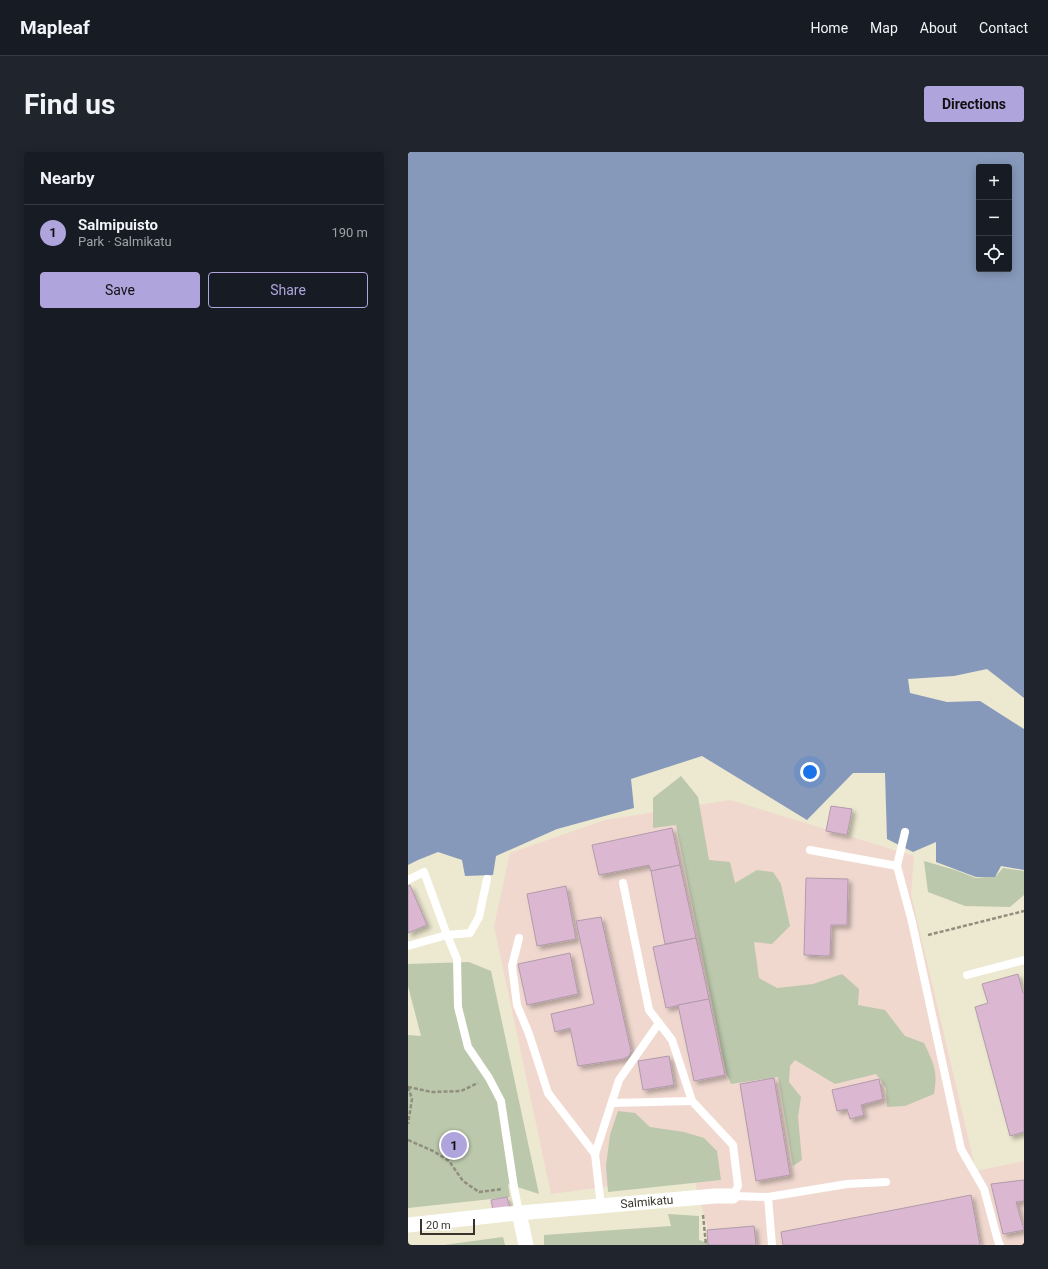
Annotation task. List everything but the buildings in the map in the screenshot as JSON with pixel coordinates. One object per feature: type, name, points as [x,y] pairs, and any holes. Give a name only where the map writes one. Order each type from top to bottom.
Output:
[{"type":"street","name":"Salmikatu","points":[[408,1225],[519,1213],[715,1196],[733,1196]]},
{"type":"street","points":[[519,1213],[526,1245]]},
{"type":"lane","points":[[905,832],[897,866],[915,938],[961,1149],[984,1189],[1000,1245]]},
{"type":"lane","points":[[810,850],[897,866]]},
{"type":"lane","points":[[408,880],[424,872],[457,959],[458,1007],[468,1047],[489,1078],[501,1101],[519,1213]]},
{"type":"lane","points":[[408,946],[447,935],[470,933],[479,917],[487,878]]},
{"type":"lane","points":[[623,883],[649,1010],[672,1040],[692,1102],[733,1145],[738,1186],[733,1196]]},
{"type":"lane","points":[[519,938],[512,966],[517,1005],[548,1093],[595,1154]]},
{"type":"lane","points":[[967,975],[1024,960]]},
{"type":"lane","points":[[601,1206],[595,1154],[620,1080],[659,1024]]},
{"type":"lane","points":[[612,1103],[692,1102]]},
{"type":"lane","name":"Salmikatu","points":[[733,1196],[768,1197],[847,1184],[886,1182]]},
{"type":"lane","points":[[768,1197],[772,1245]]},
{"type":"path","points":[[915,938],[1024,911]]},
{"type":"path","points":[[408,1087],[432,1092],[461,1092],[489,1078]]},
{"type":"path","points":[[408,1087],[412,1099],[408,1124]]},
{"type":"path","points":[[408,1140],[433,1151],[449,1161],[463,1181],[479,1192],[514,1187]]},
{"type":"path","points":[[703,1215],[706,1245]]},
{"type":"shaded area","points":[[730,800],[914,856],[911,894],[976,1171],[1024,1161],[1024,1245],[712,1245],[693,1175],[551,1194],[494,926],[510,853],[605,820]]},
{"type":"green space","points":[[681,776],[698,797],[709,860],[730,862],[735,883],[757,870],[773,872],[781,884],[790,926],[772,944],[754,942],[759,978],[777,988],[813,984],[842,974],[859,989],[858,1005],[885,1010],[905,1036],[924,1043],[935,1073],[936,1079],[934,1094],[905,1106],[887,1107],[886,1088],[876,1074],[835,1084],[795,1060],[790,1066],[789,1082],[801,1097],[798,1117],[802,1160],[793,1166],[778,1077],[731,1084],[726,1072],[676,825],[653,828],[653,798]]},
{"type":"green space","points":[[924,861],[976,878],[996,876],[1003,868],[1024,871],[1024,895],[1010,907],[965,906],[928,892]]},
{"type":"green space","points":[[469,962],[491,971],[539,1194],[508,1184],[510,1197],[408,1208],[408,1035],[421,1036],[408,986],[408,964]]},
{"type":"green space","points":[[618,1111],[635,1113],[650,1127],[684,1132],[704,1138],[717,1151],[721,1180],[608,1192],[606,1166],[610,1135]]},
{"type":"green space","points":[[668,1214],[699,1216],[699,1240],[714,1245],[544,1245],[544,1235],[671,1226]]},
{"type":"green space","points":[[503,1237],[505,1245],[444,1245]]},
{"type":"water","points":[[408,152],[1024,152],[1024,698],[987,669],[954,676],[908,679],[910,693],[947,702],[980,701],[1024,729],[1024,870],[1001,866],[995,877],[976,877],[936,862],[936,842],[913,852],[887,839],[885,773],[853,773],[807,820],[702,756],[631,779],[634,808],[557,829],[496,856],[493,875],[465,876],[462,860],[438,852],[408,865]]},
{"type":"place","name":"Salmipuisto","points":[[454,1145]]}]
